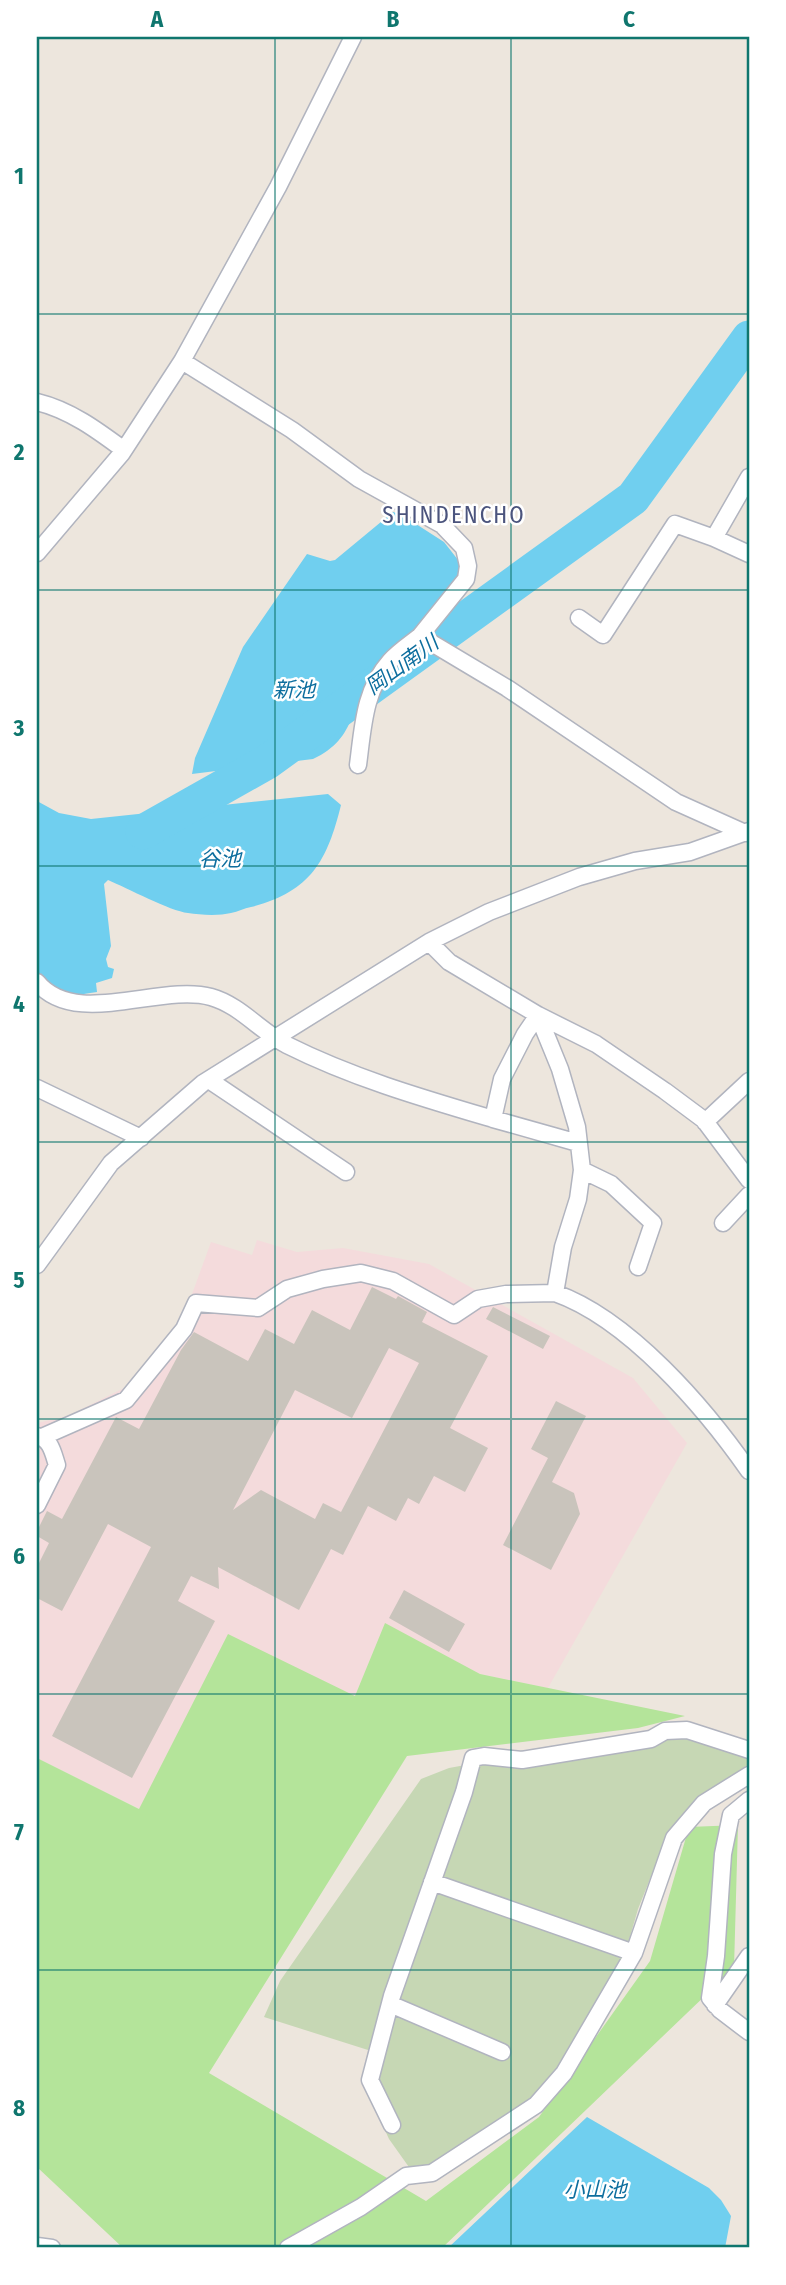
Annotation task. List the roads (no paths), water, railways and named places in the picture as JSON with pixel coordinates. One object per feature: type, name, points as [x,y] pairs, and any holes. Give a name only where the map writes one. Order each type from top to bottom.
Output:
[{"type":"street","points":[[37,553],[124,450],[182,360],[278,187],[353,37]]},
{"type":"street","points":[[182,360],[292,430],[359,479],[442,525],[464,548],[468,566],[466,579],[420,636],[393,658],[376,683],[366,704],[358,765]]},
{"type":"street","points":[[37,402],[54,406],[91,425],[124,450]]},
{"type":"street","points":[[714,538],[749,477]]},
{"type":"street","points":[[579,618],[603,635],[675,524],[749,554]]},
{"type":"street","points":[[420,636],[507,688],[676,802],[747,832]]},
{"type":"street","points":[[37,1265],[111,1163],[209,1080],[429,942],[489,912],[579,877],[635,861],[690,852],[747,832]]},
{"type":"street","points":[[429,942],[449,962],[538,1015],[596,1044],[665,1091],[705,1122],[749,1180]]},
{"type":"street","points":[[37,982],[45,993],[67,1001],[103,1003],[184,994],[211,997],[235,1008],[284,1044],[345,1072],[393,1089],[578,1143]]},
{"type":"street","points":[[493,1119],[502,1079],[524,1034],[538,1015]]},
{"type":"street","points":[[538,1015],[560,1069],[577,1127],[582,1170],[578,1199],[563,1247],[555,1293]]},
{"type":"street","points":[[209,1080],[346,1172]]},
{"type":"street","points":[[705,1122],[749,1081]]},
{"type":"street","points":[[37,1088],[141,1138]]},
{"type":"street","points":[[582,1170],[611,1184],[653,1223],[638,1267]]},
{"type":"street","points":[[723,1223],[749,1195]]},
{"type":"street","points":[[37,1505],[57,1465],[51,1446],[39,1436],[126,1399],[184,1329],[196,1303],[257,1308],[287,1289],[360,1273],[393,1280],[454,1315],[478,1299],[506,1294],[555,1293],[579,1301],[629,1337],[681,1387],[749,1471]]},
{"type":"street","points":[[392,2124],[370,2080],[390,2004],[464,1793],[473,1758],[484,1756],[522,1760],[652,1739],[665,1731],[687,1730],[749,1749]]},
{"type":"street","points":[[288,2248],[361,2207],[406,2176],[432,2173],[536,2105],[564,2073],[634,1953],[674,1838],[704,1803],[749,1774]]},
{"type":"street","points":[[749,1800],[731,1815],[723,1854],[716,1956],[710,1998],[749,2032]]},
{"type":"street","points":[[432,1882],[634,1953]]},
{"type":"street","points":[[715,2004],[749,1956]]},
{"type":"street","points":[[390,2004],[502,2052]]},
{"type":"street","points":[[37,2246],[52,2248]]},
{"type":"water","name":"新池","points":[[393,512],[444,542],[462,565],[461,576],[415,631],[374,666],[339,741],[313,759],[192,774],[195,758],[243,647],[307,554],[335,560]]},
{"type":"water","name":"谷池","points":[[328,794],[341,805],[329,843],[313,872],[288,893],[234,912],[204,915],[171,908],[108,880],[104,884],[111,946],[106,959],[108,967],[114,969],[112,978],[96,983],[97,992],[70,995],[56,991],[37,971],[37,801],[59,813],[91,819]]},
{"type":"water","name":"小山池","points":[[587,2117],[709,2188],[731,2216],[725,2248],[448,2248]]},
{"type":"waterway","name":"岡山南川","points":[[143,832],[267,762],[633,498],[749,338]]},
{"type":"district","name":"SHINDENCHO","points":[[454,515]]}]
